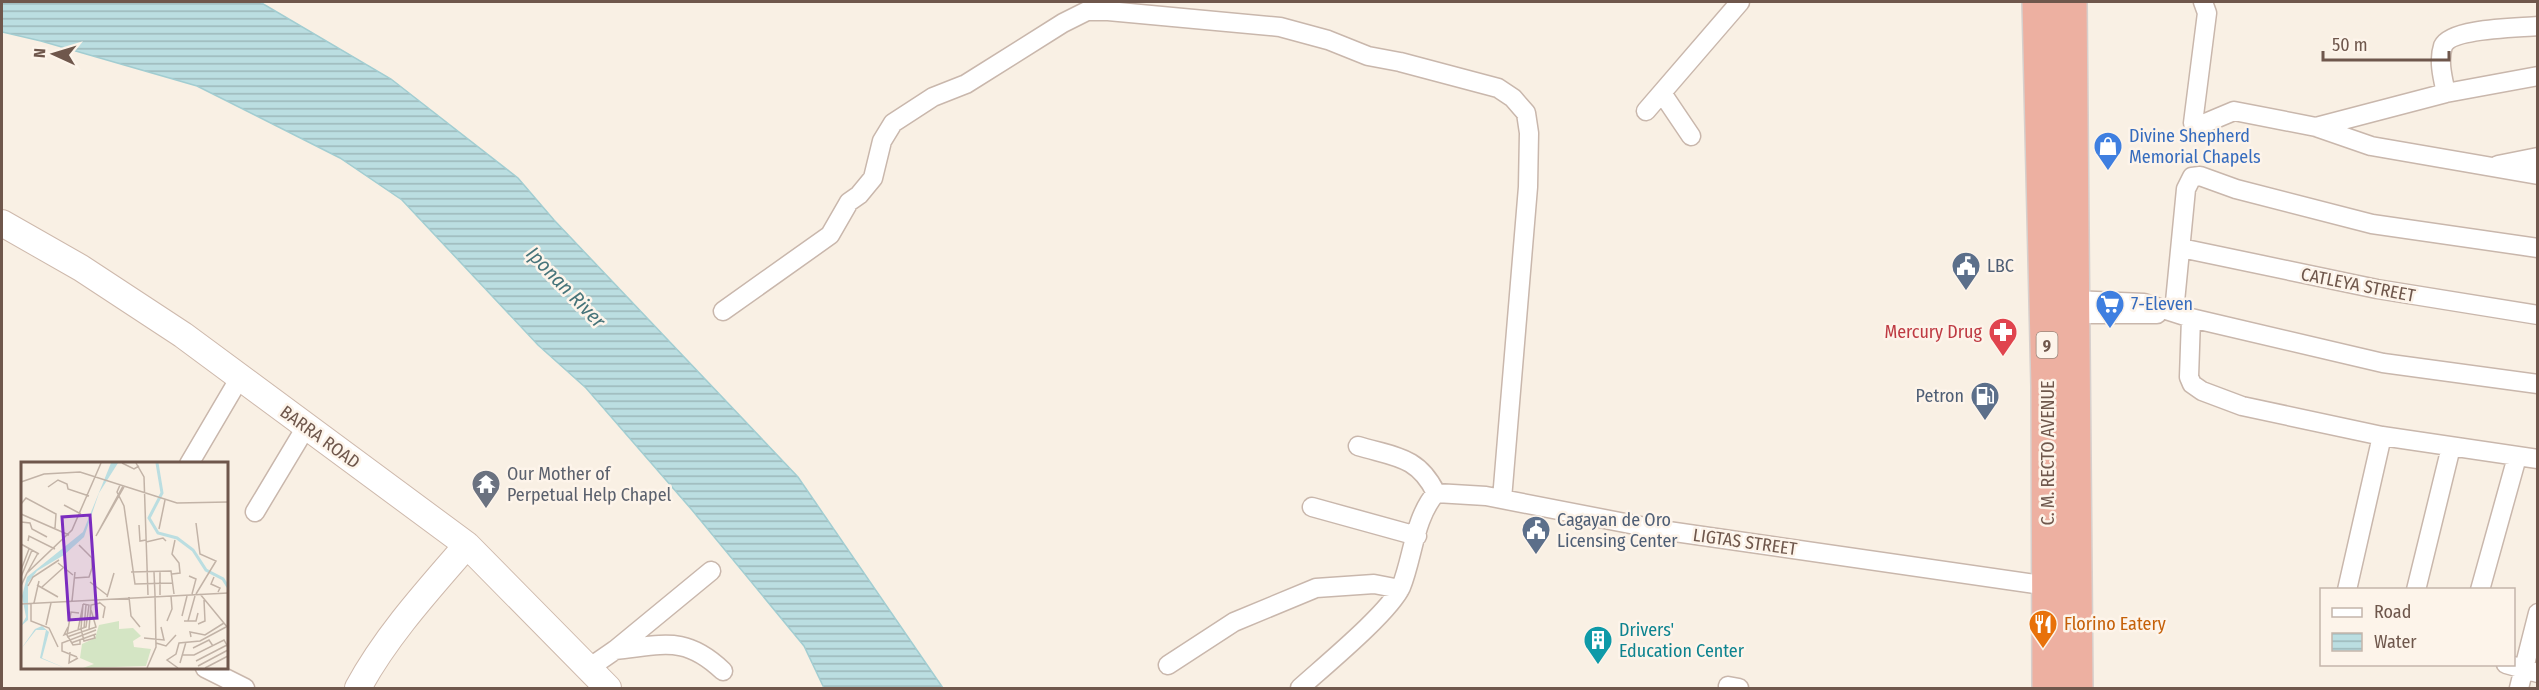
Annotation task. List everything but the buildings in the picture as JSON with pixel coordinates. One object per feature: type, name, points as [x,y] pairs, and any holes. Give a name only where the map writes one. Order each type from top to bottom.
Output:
[{"type":"highway","name":"C. M. RECTO AVENUE","points":[[2039,2],[2048,386],[2061,587],[2076,688]]},
{"type":"highway","name":"C. M. RECTO AVENUE","points":[[2049,688],[2061,587],[2072,307],[2070,2]]},
{"type":"street","points":[[1646,111],[1740,2]]},
{"type":"street","points":[[2203,2],[2206,13],[2193,123],[2203,124],[2235,111],[2316,127],[2371,146],[2538,175]]},
{"type":"street","points":[[723,311],[830,235],[849,202],[859,195],[873,178],[882,141],[893,123],[933,97],[966,84],[1062,23],[1087,11],[1108,11],[1280,27],[1300,31],[1368,56],[1400,62],[1498,88],[1513,98],[1526,113],[1529,133],[1528,187],[1502,499]]},
{"type":"street","points":[[2446,93],[2441,58],[2443,46],[2448,40],[2469,32],[2538,26]]},
{"type":"street","points":[[2316,127],[2446,93],[2538,76]]},
{"type":"street","points":[[1662,93],[1691,136]]},
{"type":"street","points":[[2488,167],[2538,157]]},
{"type":"street","points":[[2538,248],[2435,235],[2356,221],[2236,189],[2200,176],[2192,177],[2187,184],[2181,248],[2182,315],[2189,376],[2197,388],[2242,406],[2382,436],[2538,459]]},
{"type":"street","name":"BARRA ROAD","points":[[2,223],[81,268],[183,335],[239,379],[466,545],[608,688]]},
{"type":"street","name":"CATLEYA STREET","points":[[2181,248],[2377,289],[2538,315]]},
{"type":"street","points":[[2072,307],[2143,315],[2182,315],[2383,363],[2538,384]]},
{"type":"street","points":[[190,462],[239,379]]},
{"type":"street","points":[[255,512],[306,427]]},
{"type":"street","points":[[2347,588],[2382,436]]},
{"type":"street","points":[[1300,688],[1358,635],[1400,589],[1430,500],[1436,493],[1422,469],[1409,461],[1358,446]]},
{"type":"street","points":[[2416,588],[2451,447]]},
{"type":"street","points":[[2481,588],[2517,457]]},
{"type":"street","name":"LIGTAS STREET","points":[[1436,493],[1502,499],[1661,530],[2061,587]]},
{"type":"street","points":[[1312,507],[1417,536]]},
{"type":"street","points":[[358,688],[376,658],[423,596],[466,545]]},
{"type":"street","points":[[589,668],[615,650],[711,571]]},
{"type":"street","points":[[1168,665],[1234,622],[1316,588],[1374,584],[1400,589]]},
{"type":"street","points":[[2518,688],[2538,613]]},
{"type":"street","points":[[615,650],[651,646],[690,647],[705,654],[723,670]]},
{"type":"street","points":[[207,669],[245,688]]},
{"type":"water","name":"Iponan River","points":[[2,2],[260,2],[391,79],[518,178],[554,220],[798,477],[943,688],[824,688],[804,646],[692,510],[586,388],[538,345],[402,200],[340,158],[197,86],[2,32]]},
{"type":"place","name":"Divine Shepherd Memorial Chapels","points":[[2108,172]]},
{"type":"place","name":"LBC","points":[[1966,292]]},
{"type":"place","name":"7-Eleven","points":[[2110,330]]},
{"type":"place","name":"Mercury Drug","points":[[2003,358]]},
{"type":"place","name":"Petron","points":[[1985,422]]},
{"type":"place","name":"Our Mother of Perpetual Help Chapel","points":[[486,510]]},
{"type":"place","name":"Cagayan de Oro Licensing Center","points":[[1536,556]]},
{"type":"place","name":"Florino Eatery","points":[[2043,650]]},
{"type":"place","name":"Drivers' Education Center","points":[[1598,666]]}]
